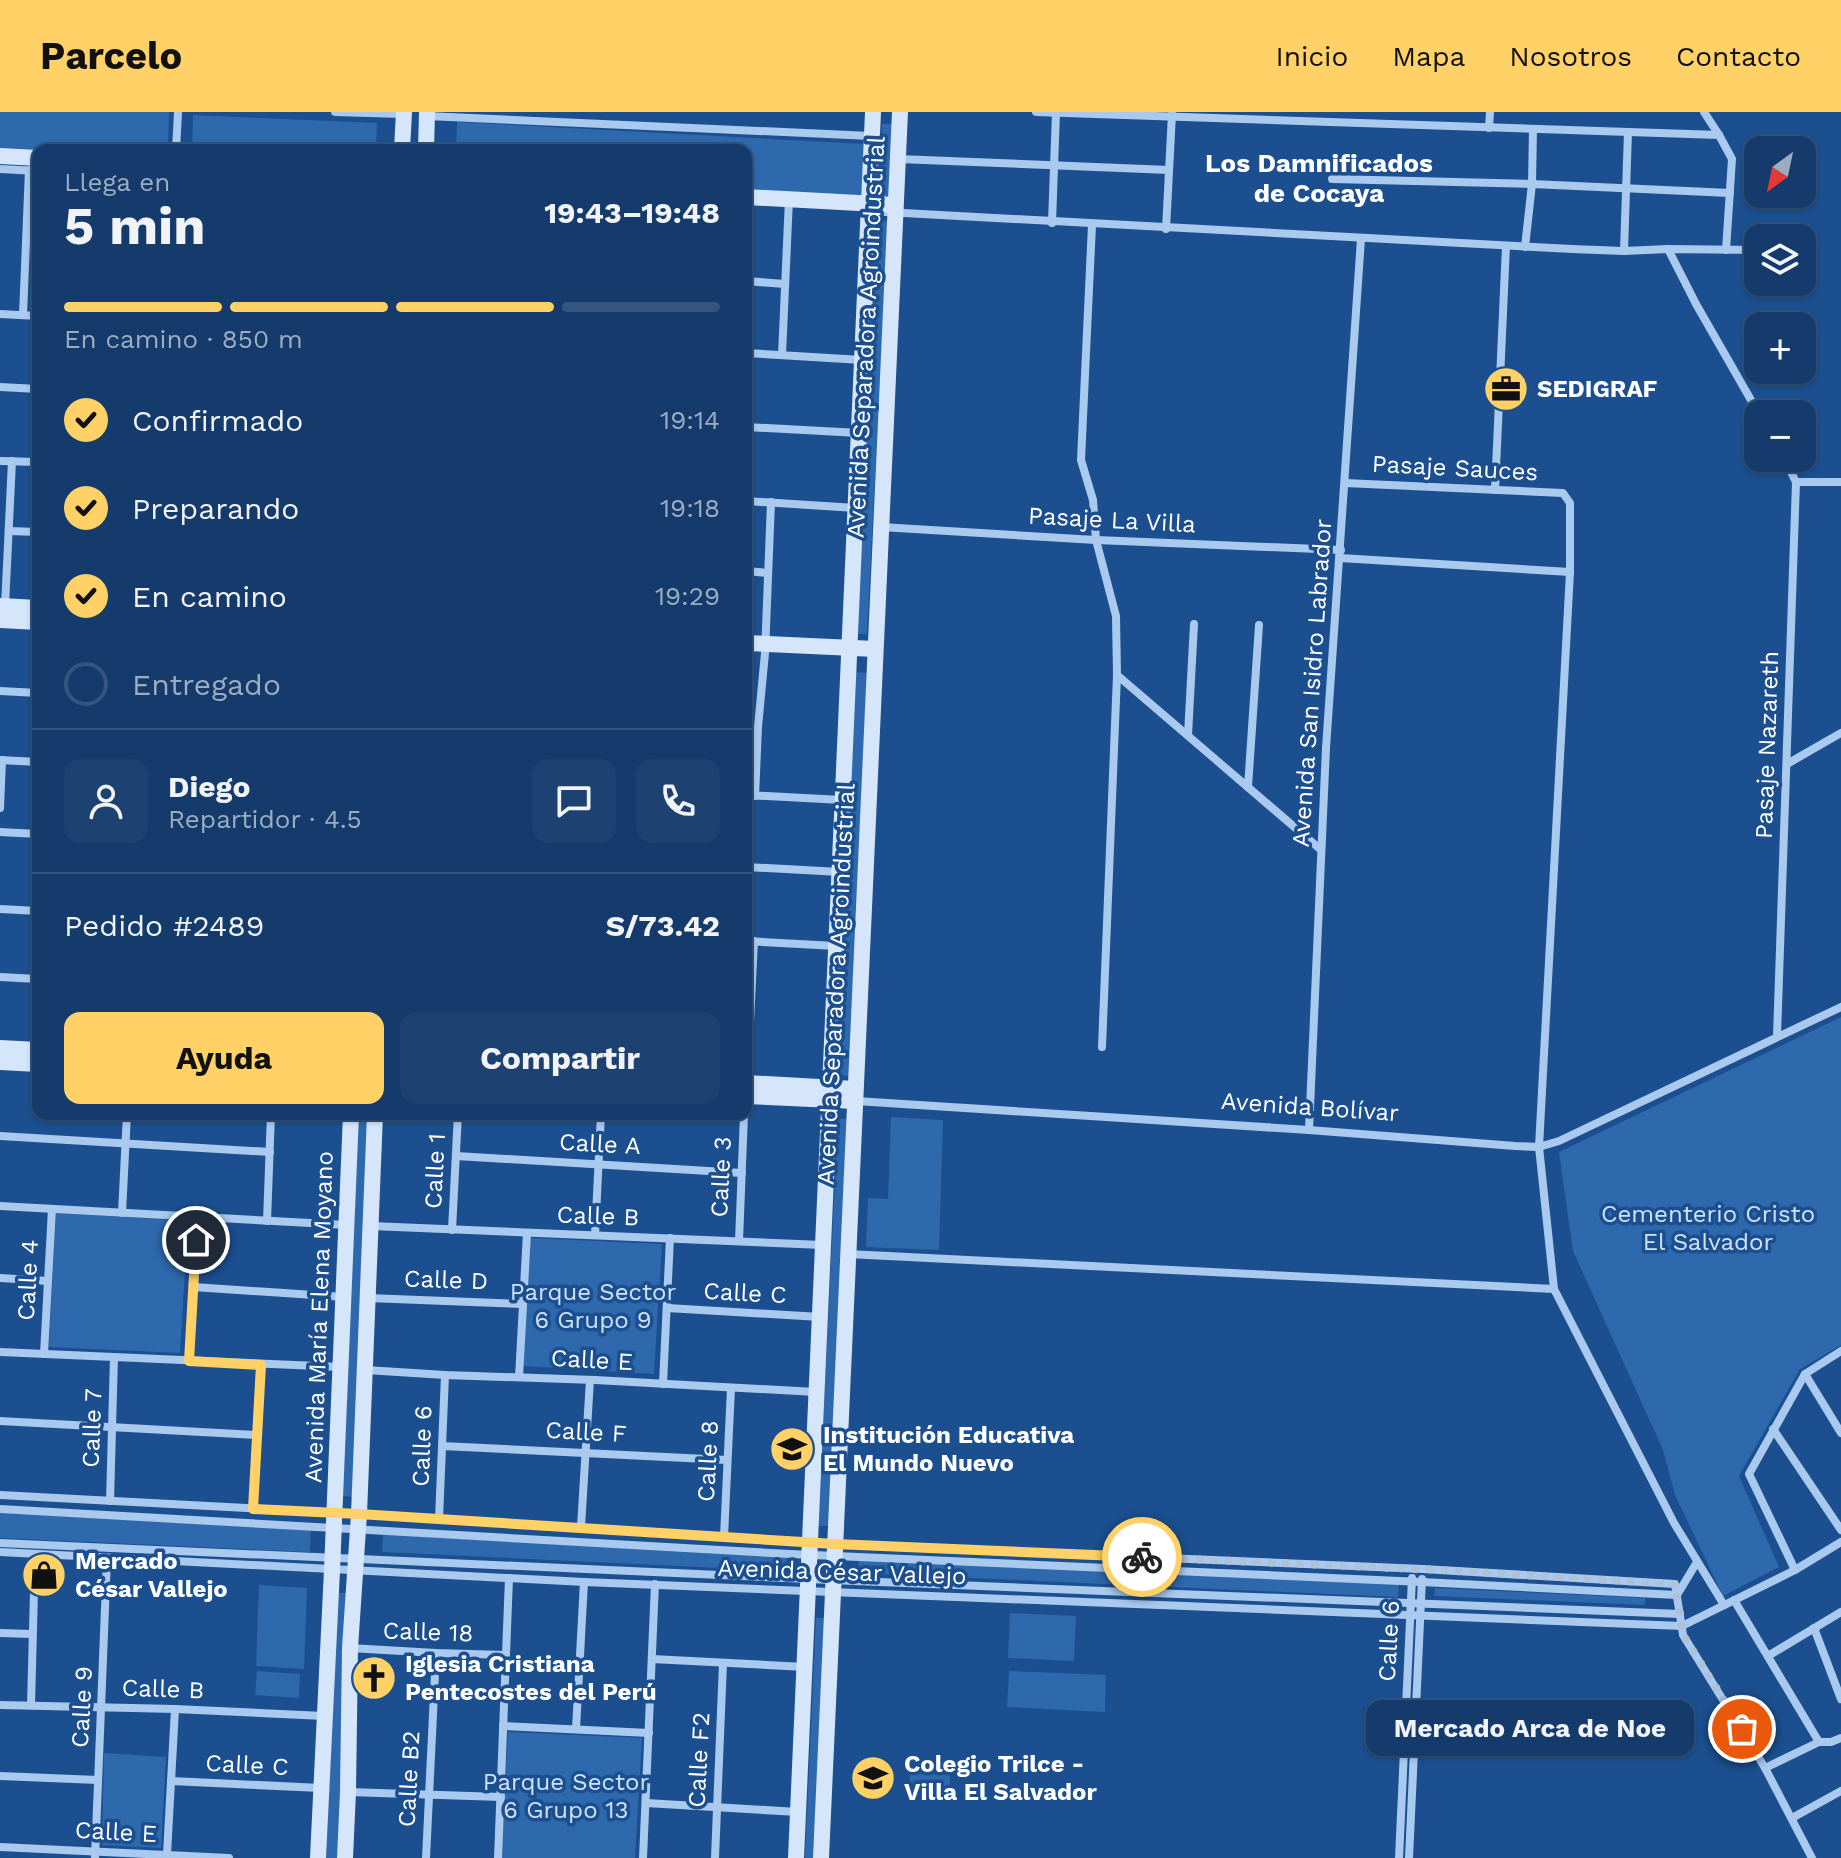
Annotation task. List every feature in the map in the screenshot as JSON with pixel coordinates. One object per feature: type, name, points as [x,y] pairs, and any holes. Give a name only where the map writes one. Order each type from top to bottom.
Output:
[{"type":"street","points":[[176,144],[178,112]]},
{"type":"street","points":[[335,112],[404,113],[402,144]]},
{"type":"street","points":[[866,112],[874,112]]},
{"type":"street","name":"Avenida Separadora Agroindustrial","points":[[796,1858],[874,112]]},
{"type":"street","name":"Avenida Separadora Agroindustrial","points":[[821,1858],[900,112]]},
{"type":"street","points":[[1036,112],[1314,117],[1489,128],[1719,135]]},
{"type":"street","points":[[1052,223],[1056,112]]},
{"type":"street","points":[[1489,128],[1490,112]]},
{"type":"street","points":[[1704,112],[1732,159],[1726,250]]},
{"type":"street","points":[[426,144],[427,114],[872,136]]},
{"type":"street","points":[[1166,229],[1172,114]]},
{"type":"street","points":[[1525,247],[1532,184],[1533,129]]},
{"type":"street","points":[[1624,251],[1628,132]]},
{"type":"street","points":[[0,156],[32,165]]},
{"type":"street","points":[[897,159],[1169,170]]},
{"type":"street","points":[[0,169],[32,166]]},
{"type":"street","points":[[1332,179],[1730,193]]},
{"type":"street","points":[[23,315],[32,192]]},
{"type":"street","points":[[752,198],[1052,223],[1166,229],[1624,251],[1744,250]]},
{"type":"street","points":[[752,205],[788,203]]},
{"type":"street","points":[[782,355],[788,203]]},
{"type":"street","points":[[1092,225],[1081,460],[1093,500],[1096,540],[1116,616],[1117,675],[1102,1047]]},
{"type":"street","name":"Avenida San Isidro Labrador","points":[[1309,1130],[1320,849],[1361,239]]},
{"type":"street","points":[[26,244],[32,244]]},
{"type":"street","points":[[1495,490],[1506,246]]},
{"type":"street","points":[[1668,249],[1751,400]]},
{"type":"street","points":[[752,281],[785,284]]},
{"type":"street","points":[[0,314],[32,316]]},
{"type":"street","points":[[752,353],[862,360]]},
{"type":"street","points":[[0,387],[32,389]]},
{"type":"street","points":[[752,427],[859,433]]},
{"type":"street","points":[[0,461],[32,462]]},
{"type":"street","points":[[2,611],[12,461]]},
{"type":"street","name":"Pasaje Nazareth","points":[[1777,1036],[1796,482],[1791,472]]},
{"type":"street","points":[[1796,482],[1841,482]]},
{"type":"street","name":"Pasaje Sauces","points":[[1345,483],[1563,493],[1570,503],[1570,572]]},
{"type":"street","points":[[752,501],[856,508]]},
{"type":"street","points":[[752,785],[766,649],[771,502]]},
{"type":"street","name":"Pasaje La Villa","points":[[881,527],[1340,554],[1570,572]]},
{"type":"street","points":[[9,531],[32,532]]},
{"type":"street","points":[[752,572],[768,573]]},
{"type":"street","points":[[1570,572],[1539,1147],[1554,1289],[1674,1523],[1724,1605]]},
{"type":"street","points":[[2,611],[32,608]]},
{"type":"street","points":[[2,611],[32,620]]},
{"type":"street","points":[[1188,735],[1194,624]]},
{"type":"street","points":[[1248,787],[1259,625]]},
{"type":"street","points":[[752,645],[766,649]]},
{"type":"street","points":[[752,652],[766,649],[875,654]]},
{"type":"street","points":[[1117,675],[1320,849]]},
{"type":"street","points":[[0,691],[32,693]]},
{"type":"street","points":[[752,726],[758,727]]},
{"type":"street","points":[[1787,764],[1841,733]]},
{"type":"street","points":[[0,808],[1,760],[32,762]]},
{"type":"street","points":[[752,795],[843,800]]},
{"type":"street","points":[[0,832],[32,834]]},
{"type":"street","points":[[752,867],[840,872]]},
{"type":"street","points":[[0,909],[32,911]]},
{"type":"street","points":[[752,941],[837,946]]},
{"type":"street","points":[[0,977],[32,979]]},
{"type":"street","name":"Avenida Bolívar","points":[[752,1096],[855,1095],[1539,1147],[1559,1141],[1841,1007]]},
{"type":"street","points":[[0,1048],[32,1050]]},
{"type":"street","points":[[0,1062],[32,1064]]},
{"type":"street","name":"Avenida Bolívar","points":[[752,1084],[830,1094]]},
{"type":"street","points":[[122,1213],[127,1120]]},
{"type":"street","points":[[267,1221],[271,1120]]},
{"type":"street","name":"Avenida María Elena Moyano","points":[[318,1858],[351,1120]]},
{"type":"street","name":"Avenida María Elena Moyano","points":[[345,1858],[350,1648],[366,1370],[375,1120]]},
{"type":"street","name":"Calle 1","points":[[452,1230],[458,1120]]},
{"type":"street","points":[[595,1235],[601,1120]]},
{"type":"street","name":"Calle 3","points":[[739,1241],[744,1120]]},
{"type":"street","points":[[0,1136],[270,1152]]},
{"type":"street","name":"Calle A","points":[[456,1156],[742,1173]]},
{"type":"street","points":[[0,1206],[348,1225]]},
{"type":"street","name":"Calle 4","points":[[44,1354],[52,1209]]},
{"type":"street","points":[[189,1361],[197,1217]]},
{"type":"street","name":"Calle B","points":[[371,1226],[823,1245]]},
{"type":"street","points":[[519,1377],[527,1233]]},
{"type":"street","points":[[663,1384],[670,1238]]},
{"type":"street","points":[[848,1254],[1554,1289]]},
{"type":"street","points":[[0,1278],[48,1281]]},
{"type":"street","points":[[193,1287],[344,1297]]},
{"type":"street","name":"Calle D","points":[[368,1298],[523,1304]]},
{"type":"street","name":"Calle C","points":[[667,1308],[820,1317]]},
{"type":"street","points":[[1795,1570],[1749,1474],[1805,1374],[1841,1351]]},
{"type":"street","points":[[0,1352],[341,1367]]},
{"type":"street","name":"Calle 7","points":[[110,1501],[114,1357]]},
{"type":"street","points":[[253,1509],[261,1365]]},
{"type":"street","name":"Calle E","points":[[366,1370],[817,1392]]},
{"type":"street","points":[[1805,1374],[1841,1433]]},
{"type":"street","name":"Calle 6","points":[[439,1519],[445,1375]]},
{"type":"street","points":[[581,1527],[590,1380]]},
{"type":"street","name":"Calle 8","points":[[724,1537],[731,1388]]},
{"type":"street","points":[[0,1421],[257,1435]]},
{"type":"street","points":[[1773,1429],[1841,1530]]},
{"type":"street","name":"Calle F","points":[[442,1446],[727,1460]]},
{"type":"street","name":"Avenida César Vallejo","points":[[0,1495],[253,1509],[334,1521],[439,1519],[581,1527],[724,1537],[810,1549]]},
{"type":"street","name":"Avenida César Vallejo","points":[[0,1509],[358,1522],[810,1549],[1418,1569],[1675,1584],[1683,1635],[1765,1768],[1812,1858]]},
{"type":"street","points":[[1682,1626],[1795,1570],[1841,1542]]},
{"type":"street","name":"Avenida César Vallejo","points":[[0,1543],[333,1564],[1682,1626]]},
{"type":"street","name":"Avenida César Vallejo","points":[[835,1550],[1677,1595]]},
{"type":"street","name":"Avenida César Vallejo","points":[[0,1552],[333,1564]]},
{"type":"street","points":[[31,1705],[35,1554]]},
{"type":"street","name":"Calle 9","points":[[95,1855],[107,1558]]},
{"type":"street","points":[[1677,1595],[1697,1562]]},
{"type":"street","name":"Avenida César Vallejo","points":[[355,1565],[584,1582],[809,1585]]},
{"type":"street","name":"Calle 6","points":[[1409,1858],[1409,1753],[1418,1569]]},
{"type":"street","points":[[498,1858],[509,1578]]},
{"type":"street","points":[[576,1729],[584,1582]]},
{"type":"street","points":[[643,1858],[655,1584]]},
{"type":"street","name":"Avenida César Vallejo","points":[[833,1586],[1680,1614]]},
{"type":"street","points":[[1734,1600],[1819,1742]]},
{"type":"street","points":[[1768,1656],[1841,1612]]},
{"type":"street","points":[[1814,1628],[1841,1699]]},
{"type":"street","points":[[0,1633],[32,1634]]},
{"type":"street","name":"Calle 18","points":[[350,1648],[505,1655]]},
{"type":"street","name":"Calle B2","points":[[426,1858],[436,1653]]},
{"type":"street","points":[[652,1659],[805,1667]]},
{"type":"street","name":"Calle F2","points":[[715,1858],[723,1663]]},
{"type":"street","name":"Calle B","points":[[0,1705],[324,1716]]},
{"type":"street","points":[[167,1854],[175,1709]]},
{"type":"street","points":[[503,1726],[649,1733]]},
{"type":"street","points":[[1765,1768],[1819,1742],[1841,1738]]},
{"type":"street","name":"Calle 6","points":[[1399,1858],[1409,1753]]},
{"type":"street","points":[[0,1776],[98,1780]]},
{"type":"street","name":"Calle C","points":[[171,1781],[321,1788]]},
{"type":"street","points":[[1792,1818],[1841,1791]]},
{"type":"street","points":[[348,1792],[501,1797]]},
{"type":"street","points":[[646,1803],[798,1812]]},
{"type":"street","points":[[1399,1844],[1410,1844]]},
{"type":"street","name":"Calle E","points":[[0,1847],[22,1853],[167,1854],[229,1858]]},
{"type":"green space","points":[[0,112],[169,112],[168,144],[32,144],[32,150],[0,150]]},
{"type":"green space","points":[[193,115],[377,123],[376,144],[192,144]]},
{"type":"green space","points":[[457,122],[864,144],[862,196],[752,189],[752,144],[456,144]]},
{"type":"green space","points":[[882,124],[893,124],[889,197],[879,196]]},
{"type":"green space","points":[[876,220],[888,221],[867,634],[856,634]]},
{"type":"green space","points":[[856,672],[867,673],[849,1076],[838,1075]]},
{"type":"green space","name":"Cementerio Cristo El Salvador","points":[[1841,1017],[1841,1345],[1800,1369],[1739,1476],[1779,1567],[1723,1596],[1675,1495],[1663,1450],[1573,1251],[1559,1152]]},
{"type":"green space","points":[[891,1117],[943,1120],[939,1250],[866,1247],[868,1198],[888,1199]]},
{"type":"green space","points":[[838,1119],[848,1119],[829,1526],[818,1526]]},
{"type":"green space","points":[[357,1120],[370,1120],[352,1497],[339,1496]]},
{"type":"green space","points":[[56,1213],[188,1221],[180,1353],[49,1347]]},
{"type":"green space","name":"Parque Sector 6 Grupo 9","points":[[530,1238],[662,1244],[654,1374],[523,1366]]},
{"type":"green space","points":[[0,1512],[311,1526],[310,1552],[0,1538]]},
{"type":"green space","points":[[383,1534],[787,1553],[786,1571],[382,1552]]},
{"type":"green space","points":[[859,1560],[1399,1584],[1398,1597],[858,1573]]},
{"type":"green space","points":[[259,1585],[307,1588],[304,1669],[256,1666]]},
{"type":"green space","points":[[1435,1588],[1645,1598],[1645,1605],[1434,1596]]},
{"type":"green space","points":[[337,1593],[349,1593],[339,1858],[326,1858]]},
{"type":"green space","points":[[1010,1613],[1076,1616],[1074,1661],[1008,1658]]},
{"type":"green space","points":[[816,1618],[826,1618],[815,1858],[805,1858]]},
{"type":"green space","points":[[257,1671],[300,1674],[299,1698],[255,1695]]},
{"type":"green space","points":[[1009,1671],[1106,1675],[1105,1712],[1007,1707]]},
{"type":"green space","name":"Parque Sector 6 Grupo 13","points":[[508,1732],[642,1738],[635,1858],[501,1858]]},
{"type":"green space","points":[[104,1753],[166,1757],[161,1848],[102,1845]]},
{"type":"green space","points":[[910,1773],[950,1775],[950,1794],[909,1792]]},
{"type":"way so far","points":[[1142,1557],[1675,1584],[1683,1635],[1742,1729]]},
{"type":"place","name":"SEDIGRAF","points":[[1506,389]]},
{"type":"place","name":"Institución Educativa El Mundo Nuevo","points":[[792,1449]]},
{"type":"place","name":"Mercado César Vallejo","points":[[44,1575]]},
{"type":"place","name":"Iglesia Cristiana Pentecostes del Perú","points":[[374,1678]]},
{"type":"place","name":"Mercado Arca de Noe","points":[[1742,1729]]},
{"type":"place","name":"Colegio Trilce - Villa El Salvador","points":[[873,1778]]},
{"type":"district","name":"Los Damnificados de Cocaya","points":[[1319,178]]},
{"type":"route","points":[[196,1240],[189,1361],[261,1365],[253,1509],[835,1544],[1142,1557]]}]
